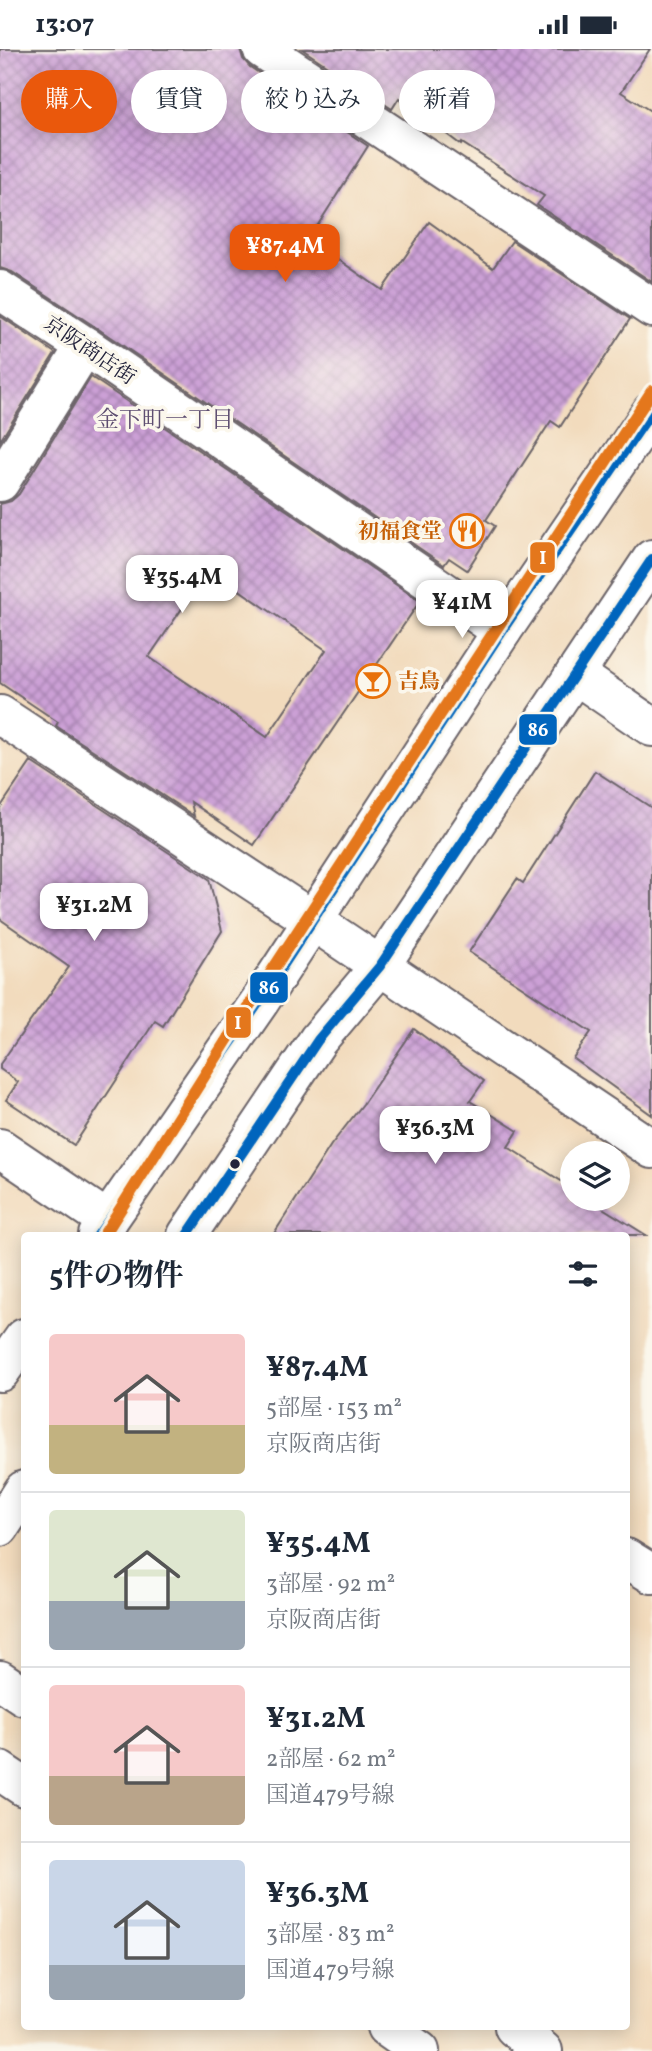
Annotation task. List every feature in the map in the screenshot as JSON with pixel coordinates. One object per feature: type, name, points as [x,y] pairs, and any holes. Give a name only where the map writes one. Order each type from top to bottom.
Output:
[{"type":"main road","points":[[262,49],[652,308]]},
{"type":"main road","name":"京阪商店街","points":[[0,290],[502,631]]},
{"type":"main road","points":[[0,482],[85,346]]},
{"type":"main road","points":[[0,1148],[103,1228],[260,1001],[502,631],[652,411]]},
{"type":"main road","points":[[189,1232],[318,1040],[380,965],[652,559]]},
{"type":"main road","points":[[575,674],[652,727]]},
{"type":"main road","points":[[0,715],[380,965],[652,1149]]},
{"type":"main road","points":[[0,1372],[21,1342]]},
{"type":"main road","points":[[0,1527],[21,1495]]},
{"type":"main road","points":[[630,1560],[652,1574]]},
{"type":"main road","points":[[0,1680],[21,1694]]},
{"type":"main road","points":[[0,1771],[21,1785]]},
{"type":"main road","points":[[390,2030],[420,2051]]},
{"type":"main road","points":[[518,2030],[543,2051]]},
{"type":"building","points":[[0,49],[240,49],[243,59],[254,70],[241,70],[241,133],[349,133],[368,146],[309,239],[382,290],[429,222],[493,268],[512,241],[630,319],[560,427],[551,421],[486,520],[495,526],[467,570],[449,558],[444,565],[97,328],[12,272],[0,268]]},
{"type":"building","points":[[302,49],[650,49],[621,92],[652,112],[652,282],[537,205],[544,196],[445,133],[495,133],[495,70],[399,70],[399,98],[392,109],[385,104],[385,70],[334,70]]},
{"type":"building","points":[[0,316],[55,353],[0,441]]},
{"type":"building","points":[[91,377],[420,601],[254,845],[191,802],[194,816],[56,726],[58,722],[0,683],[0,504],[11,501],[19,494]],"holes":[[[209,569],[326,650],[267,737],[149,657]]]},
{"type":"building","points":[[31,762],[209,879],[222,931],[163,1026],[155,1021],[74,1145],[6,1100],[18,1082],[0,1069],[0,1064],[69,967],[0,919],[0,808]]},
{"type":"building","points":[[595,771],[652,808],[652,1115],[573,1058],[591,1032],[469,952],[517,879],[523,883]]},
{"type":"building","points":[[414,1029],[484,1081],[470,1101],[518,1131],[508,1147],[560,1180],[560,1211],[607,1211],[646,1235],[630,1235],[630,1232],[275,1232],[331,1145],[363,1104]]},
{"type":"transit line","name":"I","points":[[106,1232],[232,1032],[652,391]]},
{"type":"transit line","name":"86","points":[[100,1232],[260,1001],[502,631],[652,411]]},
{"type":"transit line","name":"86","points":[[189,1232],[318,1040],[380,966],[652,559]]},
{"type":"place","name":"初福食堂","points":[[467,531]]},
{"type":"place","name":"吉鳥","points":[[373,681]]},
{"type":"district","name":"金下町一丁目","points":[[165,419]]}]
